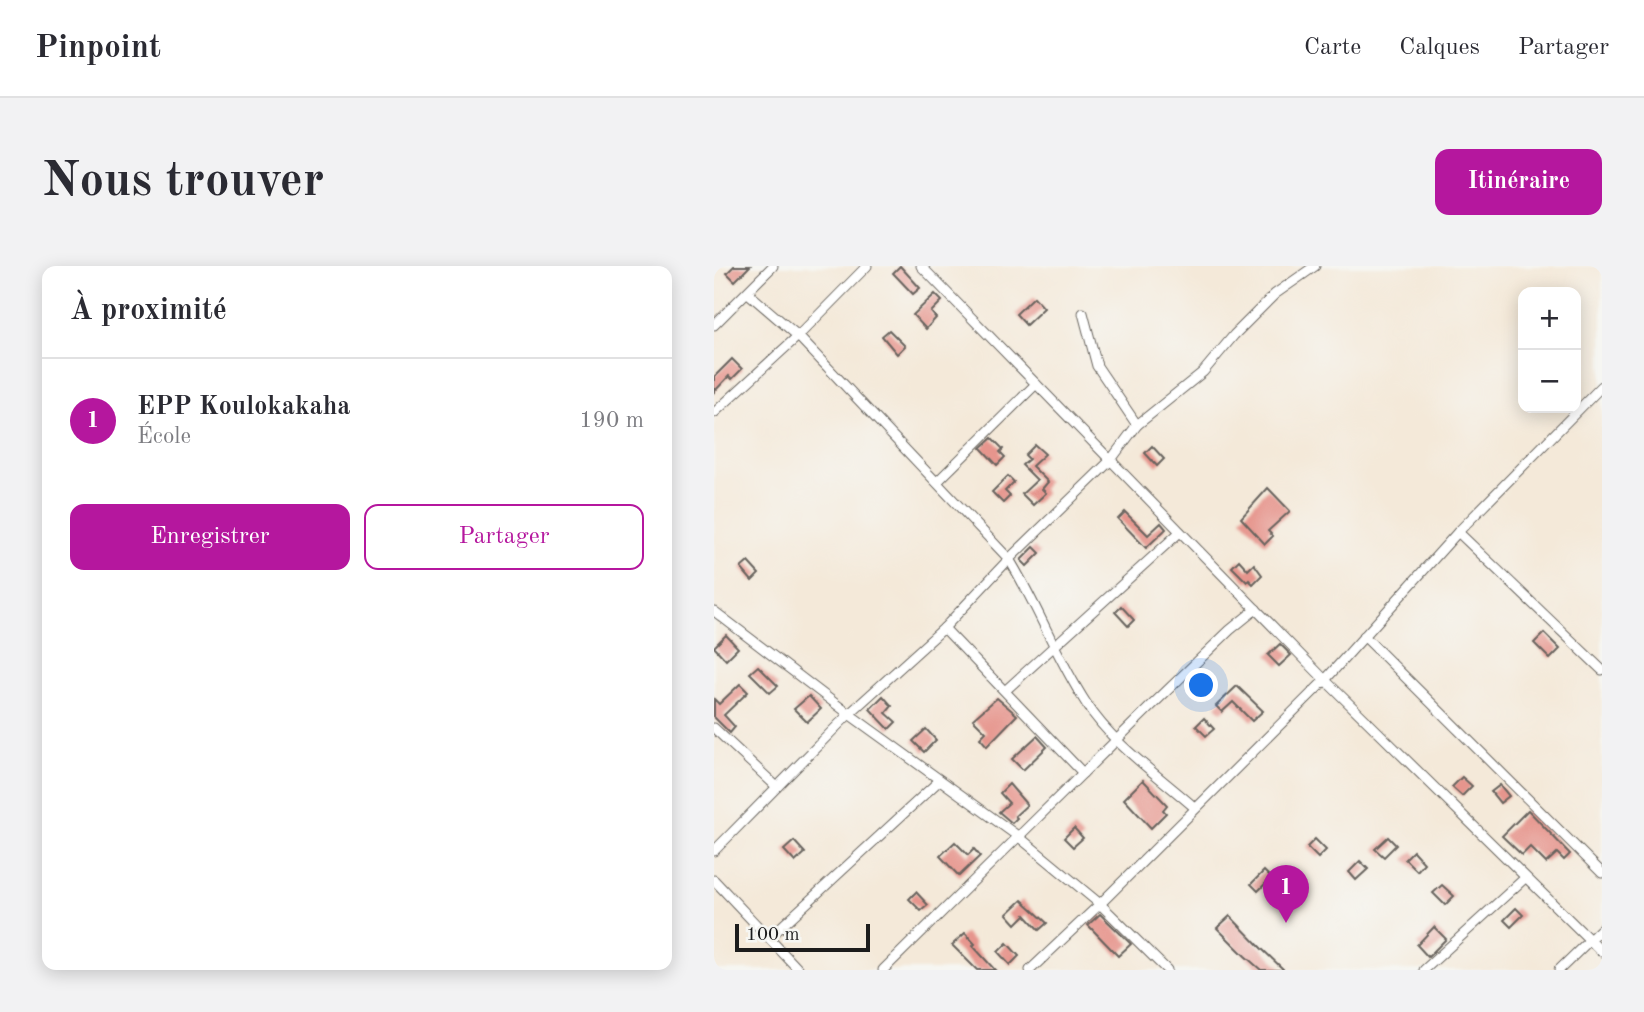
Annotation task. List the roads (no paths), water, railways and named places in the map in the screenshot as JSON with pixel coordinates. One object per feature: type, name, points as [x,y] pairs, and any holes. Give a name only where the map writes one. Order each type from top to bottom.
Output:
[{"type":"street","points":[[714,325],[774,266]]},
{"type":"street","points":[[714,414],[798,336],[867,266]]},
{"type":"street","points":[[921,266],[1325,680],[1602,952]]},
{"type":"street","points":[[714,851],[849,714],[944,628],[1009,559],[1110,461],[1137,425],[1203,372],[1234,335],[1275,294],[1315,266]]},
{"type":"street","points":[[748,293],[798,336],[1009,559],[1027,588],[1054,646],[1087,704],[1117,739],[1194,807]]},
{"type":"street","points":[[1083,313],[1097,366],[1137,425]]},
{"type":"street","points":[[937,482],[1036,384]]},
{"type":"street","points":[[1030,970],[1325,680],[1458,532],[1602,386]]},
{"type":"street","points":[[1006,690],[1180,532]]},
{"type":"street","points":[[1458,532],[1602,670]]},
{"type":"street","points":[[883,970],[1117,739],[1230,630],[1256,609]]},
{"type":"street","points":[[714,611],[849,714],[1019,837],[1100,904],[1167,970]]},
{"type":"street","points":[[944,628],[1083,773]]},
{"type":"street","points":[[1364,636],[1602,873]]},
{"type":"street","points":[[714,728],[777,787]]},
{"type":"street","points":[[769,938],[940,780]]},
{"type":"street","points":[[1424,970],[1525,878]]},
{"type":"street","points":[[714,880],[799,970]]},
{"type":"street","points":[[1559,970],[1602,928]]},
{"type":"place","name":"EPP Koulokakaha","points":[[1286,923]]}]
